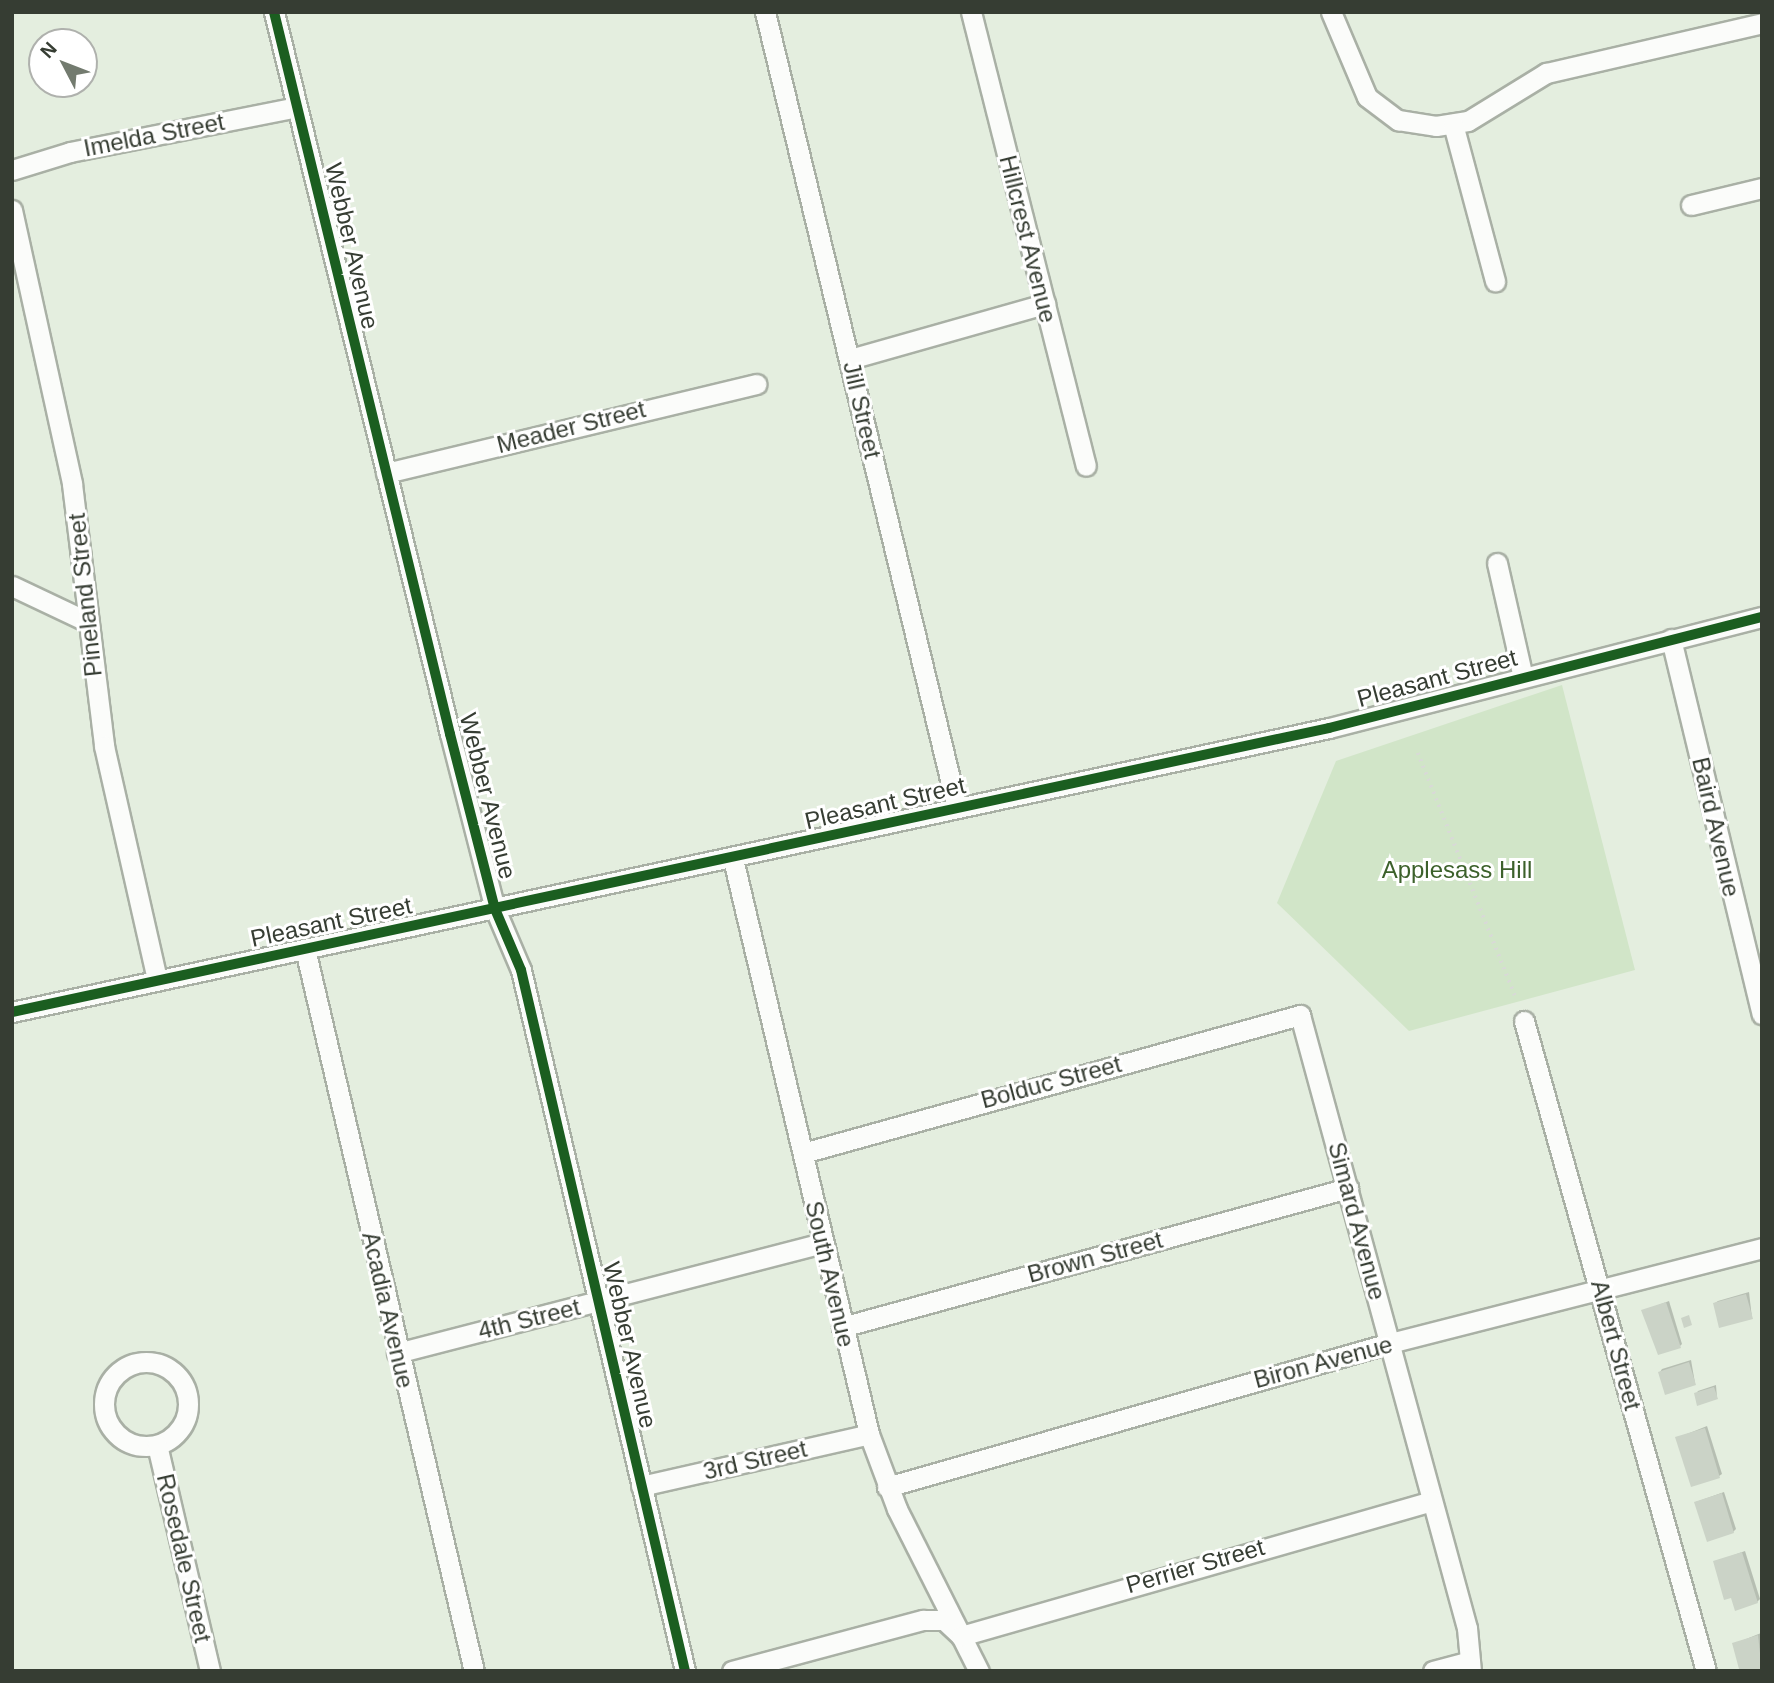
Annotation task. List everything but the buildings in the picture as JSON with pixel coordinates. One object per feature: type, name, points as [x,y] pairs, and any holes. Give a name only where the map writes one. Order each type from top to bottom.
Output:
[{"type":"street","name":"Webber Avenue","points":[[274,12],[495,909],[521,970],[685,1671]]},
{"type":"street","name":"Jill Street","points":[[765,12],[957,808]]},
{"type":"street","name":"Hillcrest Avenue","points":[[971,12],[1086,466]]},
{"type":"street","points":[[1331,12],[1367,97],[1398,120],[1453,124],[1546,73],[1762,23]]},
{"type":"street","name":"Imelda Street","points":[[12,170],[70,152],[297,107]]},
{"type":"street","points":[[1453,124],[1495,281]]},
{"type":"street","points":[[1691,205],[1762,188]]},
{"type":"street","name":"Pineland Street","points":[[12,210],[72,484],[86,621],[118,820],[157,980]]},
{"type":"street","points":[[850,359],[1045,304]]},
{"type":"street","name":"Meader Street","points":[[386,473],[756,384]]},
{"type":"street","points":[[1497,563],[1523,677]]},
{"type":"street","points":[[12,586],[86,621]]},
{"type":"street","name":"Pleasant Street","points":[[12,1012],[733,859],[1329,728],[1762,617]]},
{"type":"street","name":"Baird Avenue","points":[[1671,639],[1762,1014]]},
{"type":"street","name":"South Avenue","points":[[733,859],[869,1434],[887,1487],[979,1671]]},
{"type":"street","name":"Acadia Avenue","points":[[305,949],[397,1353],[474,1671]]},
{"type":"street","name":"Bolduc Street","points":[[803,1153],[1300,1015]]},
{"type":"street","name":"Simard Avenue","points":[[1300,1015],[1467,1628],[1471,1666]]},
{"type":"street","name":"Albert Street","points":[[1524,1021],[1706,1671]]},
{"type":"street","name":"Brown Street","points":[[842,1327],[1348,1188]]},
{"type":"street","name":"4th Street","points":[[397,1353],[823,1243]]},
{"type":"street","name":"Biron Avenue","points":[[887,1487],[1390,1343],[1601,1292],[1762,1248]]},
{"type":"street","name":"Rosedale Street","points":[[140,1362],[176,1374],[187,1395],[185,1420],[157,1445],[130,1443],[105,1412],[116,1375],[140,1362]]},
{"type":"street","name":"3rd Street","points":[[641,1486],[869,1434]]},
{"type":"street","name":"Rosedale Street","points":[[157,1445],[210,1671]]},
{"type":"street","name":"Perrier Street","points":[[961,1636],[1431,1501]]},
{"type":"street","points":[[732,1671],[923,1619],[944,1620],[961,1636]]},
{"type":"street","points":[[1433,1671],[1471,1666]]},
{"type":"path","points":[[1418,753],[1515,995]]},
{"type":"green space","name":"Applesass Hill","points":[[1562,685],[1635,970],[1409,1031],[1277,903],[1336,761]]},
{"type":"cycle path","points":[[274,12],[495,909],[521,970],[685,1671]]},
{"type":"cycle path","points":[[12,1012],[1329,728],[1762,617]]}]
